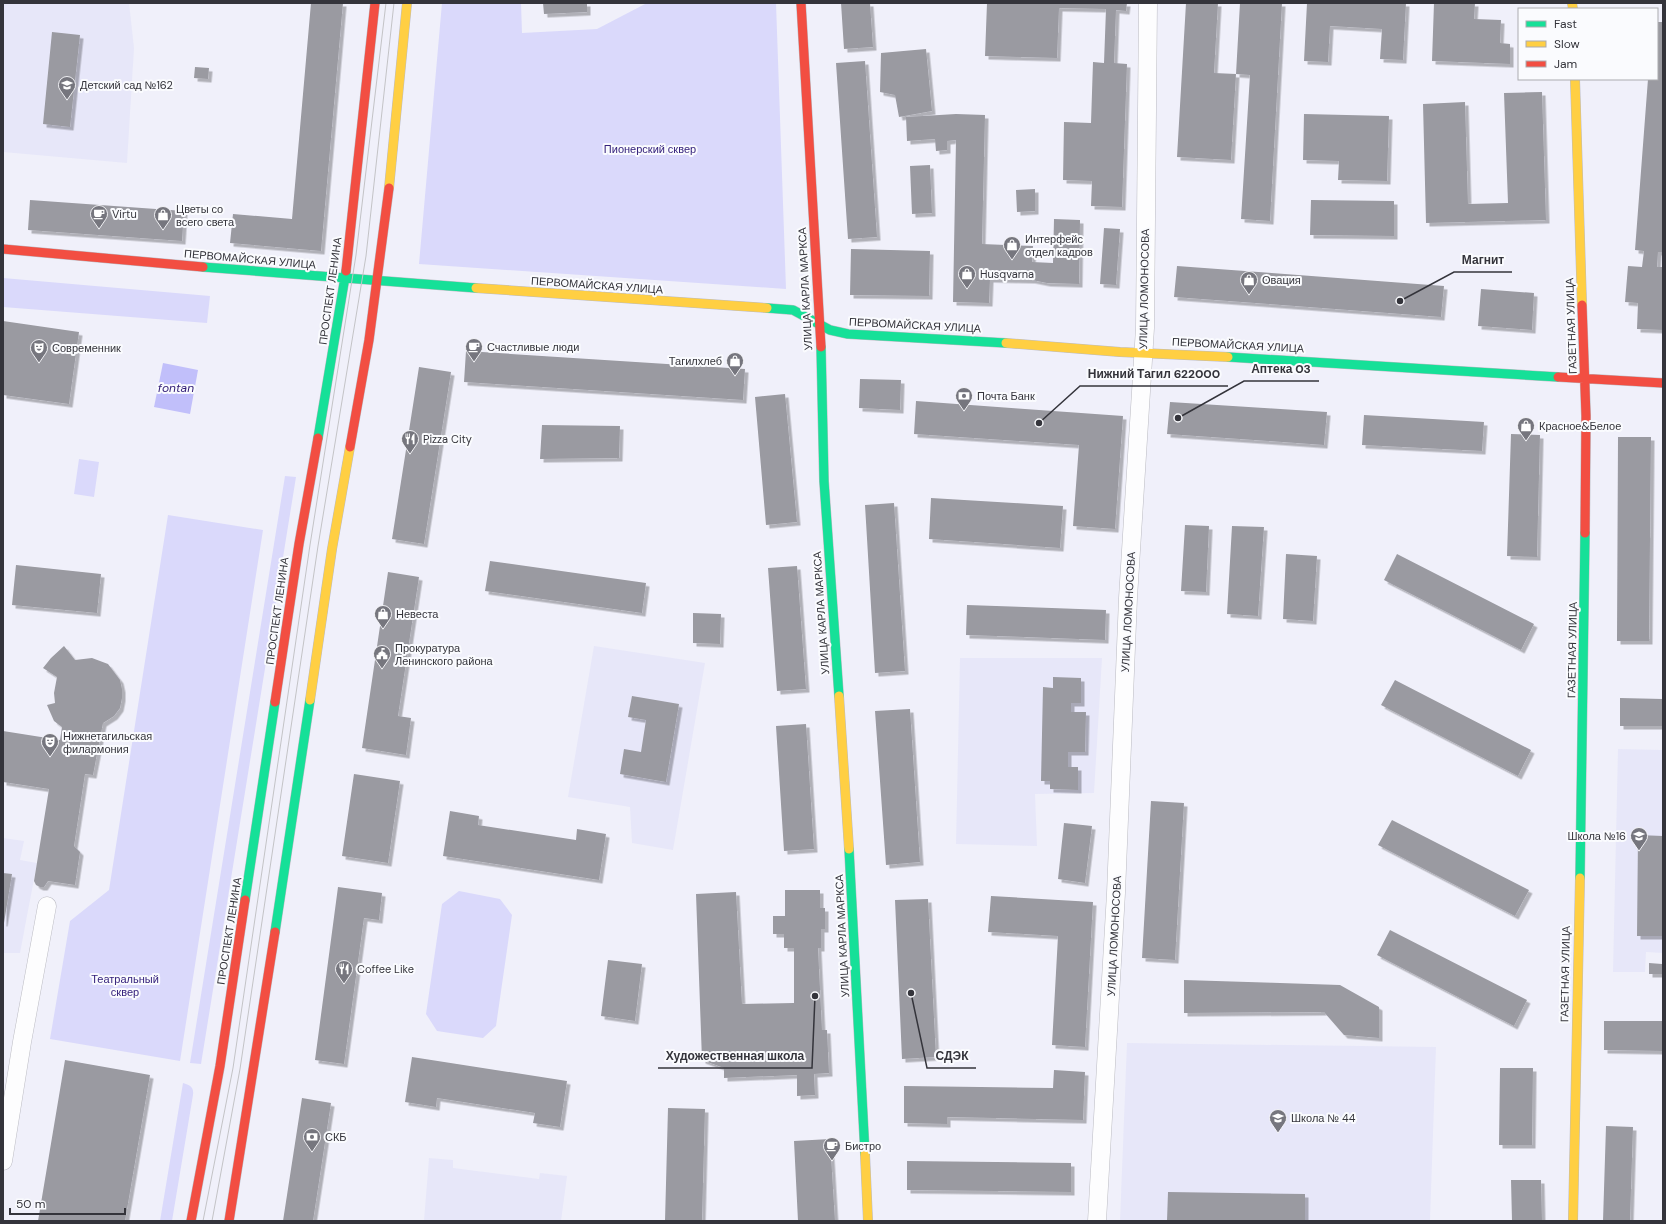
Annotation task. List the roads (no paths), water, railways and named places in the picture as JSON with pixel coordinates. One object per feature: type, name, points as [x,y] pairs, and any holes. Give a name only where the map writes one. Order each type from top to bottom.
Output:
[{"type":"main road","name":"ПРОСПЕКТ ЛЕНИНА","points":[[191,1221],[220,1066],[299,544],[345,279],[375,3]]},
{"type":"main road","points":[[229,1221],[254,1072],[332,549],[369,340],[386,216],[407,3]]},
{"type":"main road","name":"УЛИЦА КАРЛА МАРКСА","points":[[801,3],[819,324],[824,481],[851,872],[868,1221]]},
{"type":"main road","name":"ГАЗЕТНАЯ УЛИЦА","points":[[1573,1221],[1584,681],[1585,378],[1575,80]]},
{"type":"main road","name":"ПЕРВОМАЙСКАЯ УЛИЦА","points":[[3,249],[377,282],[793,310],[830,330],[848,334],[939,338],[1120,352],[1144,352],[1663,383]]},
{"type":"street","name":"УЛИЦА ЛОМОНОСОВА","points":[[1097,1221],[1116,893],[1128,598],[1144,352],[1148,3]]},
{"type":"street","points":[[3,1161],[22,1042],[47,906]]},
{"type":"water","name":"fontan","points":[[163,363],[198,370],[190,414],[154,407]]},
{"type":"tram line","points":[[203,1221],[233,1068],[310,545],[356,255],[386,3]]},
{"type":"tram line","points":[[212,1221],[240,1069],[318,546],[366,256],[394,3]]},
{"type":"place","name":"Детский сад №162","points":[[67,100]]},
{"type":"place","name":"Virtu","points":[[99,229]]},
{"type":"place","name":"Цветы со всего света","points":[[163,230]]},
{"type":"place","name":"Интерфейс отдел кадров","points":[[1012,260]]},
{"type":"place","name":"Husqvarna","points":[[967,289]]},
{"type":"place","name":"Овация","points":[[1249,295]]},
{"type":"place","name":"Магнит","points":[[1400,301]]},
{"type":"place","name":"Счастливые люди","points":[[474,362]]},
{"type":"place","name":"Современник","points":[[39,363]]},
{"type":"place","name":"Тагилхлеб","points":[[735,376]]},
{"type":"place","name":"Почта Банк","points":[[964,411]]},
{"type":"place","name":"Аптека 03","points":[[1178,418]]},
{"type":"place","name":"Нижний Тагил 622000","points":[[1039,423]]},
{"type":"place","name":"Красное&Белое","points":[[1526,441]]},
{"type":"place","name":"Pizza City","points":[[410,454]]},
{"type":"place","name":"Невеста","points":[[383,629]]},
{"type":"place","name":"Прокуратура Ленинского района","points":[[382,669]]},
{"type":"place","name":"Нижнетагильская филармония","points":[[50,757]]},
{"type":"place","name":"Школа №16","points":[[1639,851]]},
{"type":"place","name":"Coffee Like","points":[[344,984]]},
{"type":"place","name":"СДЭК","points":[[911,993]]},
{"type":"place","name":"Художественная школа","points":[[815,996]]},
{"type":"place","name":"Школа № 44","points":[[1278,1133]]},
{"type":"place","name":"СКБ","points":[[312,1152]]},
{"type":"place","name":"Бистро","points":[[832,1161]]},
{"type":"park label","name":"Пионерский сквер","points":[[650,149]]},
{"type":"park label","name":"Театральный сквер","points":[[125,985]]}]
